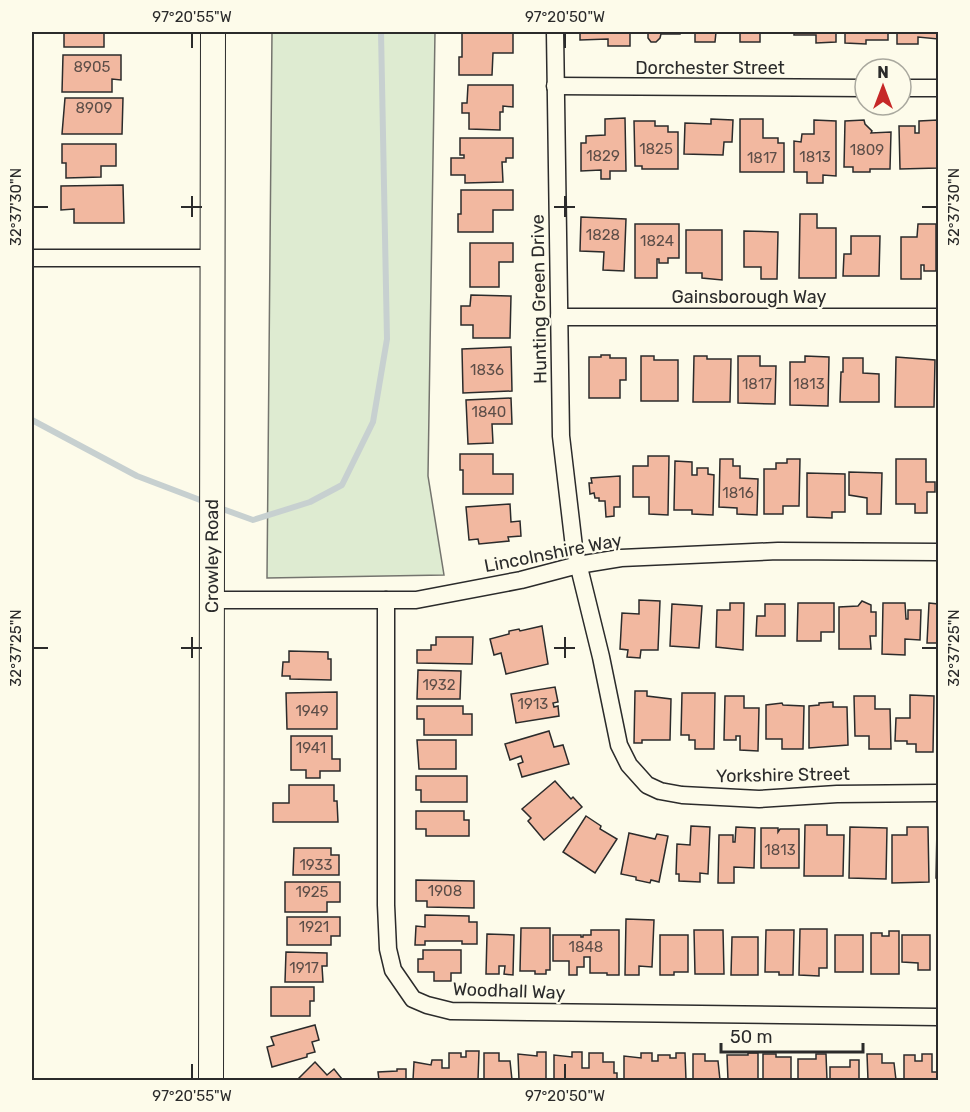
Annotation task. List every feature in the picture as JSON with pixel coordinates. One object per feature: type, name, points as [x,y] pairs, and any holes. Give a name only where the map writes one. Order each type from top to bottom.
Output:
[{"type":"main road","name":"Crowley Road","points":[[211,1080],[213,32]]},
{"type":"street","name":"Hunting Green Drive","points":[[555,32],[561,436],[578,565]]},
{"type":"street","name":"Dorchester Street","points":[[555,86],[853,88]]},
{"type":"street","points":[[913,88],[939,88]]},
{"type":"street","points":[[32,258],[213,258]]},
{"type":"street","name":"Gainsborough Way","points":[[559,317],[939,317]]},
{"type":"street","name":"Lincolnshire Way","points":[[213,600],[416,600],[621,558],[778,551],[939,552]]},
{"type":"street","name":"Yorkshire Street","points":[[578,565],[601,657],[619,745],[629,765],[647,785],[660,791],[681,795],[759,799],[837,794],[939,793]]},
{"type":"street","name":"Woodhall Way","points":[[386,600],[386,905],[388,938],[393,970],[413,999],[451,1011],[939,1017]]},
{"type":"green space","points":[[272,32],[435,32],[428,476],[444,575],[267,578]]},
{"type":"building","points":[[64,32],[104,32],[104,47],[64,47]]},
{"type":"building","points":[[580,32],[630,32],[630,46],[608,46],[608,39],[580,40]]},
{"type":"building","points":[[648,32],[680,32],[680,34],[661,34],[656,42],[651,42]]},
{"type":"building","points":[[695,32],[716,32],[715,42],[695,42]]},
{"type":"building","points":[[740,32],[760,32],[760,42],[740,42]]},
{"type":"building","points":[[794,32],[836,32],[836,42],[816,43],[816,35],[794,35]]},
{"type":"building","points":[[845,32],[888,32],[888,40],[866,40],[866,44],[845,43]]},
{"type":"building","points":[[897,32],[938,32],[938,39],[918,37],[918,44],[897,44]]},
{"type":"building","points":[[462,33],[513,33],[513,53],[493,53],[492,75],[459,75]]},
{"type":"building","points":[[63,55],[121,55],[121,80],[112,79],[112,92],[62,92]]},
{"type":"building","points":[[468,85],[513,85],[513,107],[503,106],[503,112],[500,112],[500,130],[469,129],[469,113],[462,113],[462,103],[467,103]]},
{"type":"building","points":[[65,98],[123,98],[122,134],[62,134]]},
{"type":"building","points":[[625,118],[626,171],[610,171],[610,179],[601,179],[601,170],[581,171],[581,143],[586,143],[586,136],[605,135],[605,119]]},
{"type":"building","points":[[711,119],[733,120],[732,142],[724,142],[723,155],[684,154],[685,123],[711,124]]},
{"type":"building","points":[[740,119],[763,119],[763,138],[778,138],[778,143],[784,143],[784,172],[740,172]]},
{"type":"building","points":[[814,120],[836,121],[836,176],[823,175],[823,183],[807,183],[807,172],[794,172],[794,141],[801,142],[802,134],[814,134]]},
{"type":"building","points":[[864,120],[872,131],[871,133],[891,132],[890,169],[853,172],[853,167],[844,167],[845,121]]},
{"type":"building","points":[[938,120],[938,168],[900,169],[899,126],[915,126],[915,133],[919,133],[919,121]]},
{"type":"building","points":[[634,121],[655,121],[655,126],[668,126],[668,132],[678,132],[678,169],[642,169],[642,166],[635,166]]},
{"type":"building","points":[[460,138],[513,138],[513,158],[506,158],[506,162],[502,162],[503,182],[465,183],[465,175],[451,175],[451,158],[464,158],[464,155],[460,155]]},
{"type":"building","points":[[62,144],[116,144],[116,166],[101,166],[101,177],[66,178],[66,163],[62,163]]},
{"type":"building","points":[[123,185],[124,223],[74,223],[74,209],[61,210],[61,186]]},
{"type":"building","points":[[461,190],[513,190],[513,210],[493,210],[493,232],[458,232]]},
{"type":"building","points":[[800,214],[817,214],[817,228],[836,228],[836,278],[799,278]]},
{"type":"building","points":[[581,217],[626,219],[624,271],[603,270],[604,252],[580,251]]},
{"type":"building","points":[[635,224],[679,224],[679,258],[668,258],[668,263],[659,263],[657,259],[657,278],[635,278]]},
{"type":"building","points":[[918,224],[936,224],[936,271],[924,271],[924,265],[921,265],[921,279],[901,279],[901,237],[917,237]]},
{"type":"building","points":[[686,230],[722,230],[722,280],[702,278],[702,273],[686,273]]},
{"type":"building","points":[[744,231],[778,232],[777,279],[761,279],[761,267],[744,267]]},
{"type":"building","points":[[851,236],[880,236],[879,276],[843,276],[844,254],[851,254]]},
{"type":"building","points":[[470,243],[513,243],[513,262],[499,262],[499,287],[470,287]]},
{"type":"building","points":[[471,295],[511,296],[510,338],[473,338],[473,325],[461,325],[461,306],[470,306]]},
{"type":"building","points":[[511,347],[512,391],[463,393],[462,349]]},
{"type":"building","points":[[601,355],[610,355],[610,358],[626,358],[626,380],[620,380],[620,398],[589,398],[589,357],[601,357]]},
{"type":"building","points":[[641,356],[654,356],[654,360],[678,360],[678,401],[641,401]]},
{"type":"building","points":[[694,356],[707,356],[707,359],[731,359],[730,402],[693,402]]},
{"type":"building","points":[[738,356],[760,356],[760,366],[776,366],[775,404],[738,403]]},
{"type":"building","points":[[805,356],[829,357],[828,406],[790,405],[790,362],[805,362]]},
{"type":"building","points":[[896,357],[935,360],[934,407],[895,407]]},
{"type":"building","points":[[843,358],[863,358],[863,373],[879,374],[879,402],[840,402]]},
{"type":"building","points":[[511,398],[512,424],[492,424],[493,443],[468,444],[466,400]]},
{"type":"building","points":[[460,454],[493,454],[493,474],[513,474],[513,494],[463,494]]},
{"type":"building","points":[[648,456],[669,456],[668,515],[649,514],[649,497],[633,497],[633,466],[648,466]]},
{"type":"building","points":[[720,459],[733,459],[733,466],[740,466],[740,478],[758,479],[757,515],[737,514],[737,508],[719,507]]},
{"type":"building","points":[[787,459],[800,459],[799,506],[783,506],[783,514],[764,514],[764,469],[776,469],[776,463],[787,463]]},
{"type":"building","points":[[896,459],[926,459],[926,482],[935,482],[935,492],[927,492],[927,513],[915,513],[915,504],[896,504]]},
{"type":"building","points":[[675,461],[692,462],[692,475],[697,475],[697,468],[708,468],[708,474],[714,475],[713,515],[692,514],[692,510],[674,510]]},
{"type":"building","points":[[849,472],[882,473],[881,514],[867,514],[867,498],[849,495]]},
{"type":"building","points":[[807,473],[845,474],[845,512],[832,512],[832,518],[807,517]]},
{"type":"building","points":[[620,476],[620,507],[614,507],[614,516],[606,517],[605,501],[599,501],[599,498],[595,498],[594,493],[590,494],[589,483],[592,483],[591,478]]},
{"type":"building","points":[[510,504],[511,522],[520,521],[521,536],[508,537],[509,541],[479,544],[478,539],[469,540],[466,507]]},
{"type":"building","points":[[639,600],[660,601],[658,650],[641,650],[640,658],[627,657],[628,650],[620,649],[622,613],[639,614]]},
{"type":"building","points":[[862,601],[871,605],[871,612],[876,612],[876,636],[870,636],[871,649],[839,649],[839,607],[858,606]]},
{"type":"building","points":[[730,603],[744,603],[743,650],[716,647],[717,610],[730,610]]},
{"type":"building","points":[[798,603],[834,603],[834,632],[821,632],[821,641],[797,641]]},
{"type":"building","points":[[883,603],[905,603],[906,619],[908,619],[908,610],[921,610],[920,640],[905,639],[905,655],[882,654]]},
{"type":"building","points":[[929,603],[938,604],[938,643],[927,643]]},
{"type":"building","points":[[672,604],[702,606],[699,648],[670,646]]},
{"type":"building","points":[[765,604],[785,604],[785,636],[756,636],[757,616],[765,616]]},
{"type":"building","points":[[542,626],[548,664],[506,674],[501,653],[494,655],[490,639],[509,634],[509,631]]},
{"type":"building","points":[[436,637],[473,637],[472,664],[417,663],[417,650],[431,650],[431,645],[436,645]]},
{"type":"building","points":[[289,651],[328,652],[328,659],[331,659],[331,680],[290,679],[290,676],[282,676],[283,662],[289,662]]},
{"type":"building","points":[[418,670],[461,671],[460,699],[417,699]]},
{"type":"building","points":[[555,687],[558,702],[553,703],[554,707],[558,706],[559,716],[516,723],[511,694]]},
{"type":"building","points":[[635,691],[647,691],[647,696],[671,699],[670,740],[642,740],[642,743],[634,743]]},
{"type":"building","points":[[337,692],[337,729],[287,729],[286,693]]},
{"type":"building","points":[[682,693],[715,693],[714,749],[695,749],[695,740],[689,740],[689,735],[681,735]]},
{"type":"building","points":[[910,695],[934,696],[933,752],[916,752],[916,744],[895,741],[896,718],[910,718]]},
{"type":"building","points":[[725,696],[744,696],[744,708],[759,708],[758,751],[740,750],[740,736],[736,736],[736,740],[724,740]]},
{"type":"building","points":[[854,696],[875,696],[875,709],[890,709],[891,749],[869,749],[869,736],[855,736]]},
{"type":"building","points":[[833,702],[833,707],[847,707],[848,745],[809,748],[809,706]]},
{"type":"building","points":[[782,703],[783,705],[804,706],[803,749],[782,749],[782,739],[766,739],[766,705]]},
{"type":"building","points":[[417,706],[463,706],[463,714],[472,714],[472,735],[424,735],[424,719],[417,719]]},
{"type":"building","points":[[549,731],[554,747],[563,745],[569,764],[522,777],[518,764],[523,762],[521,756],[510,760],[505,744]]},
{"type":"building","points":[[291,736],[332,736],[332,759],[340,759],[340,771],[320,771],[320,778],[306,778],[306,770],[291,770]]},
{"type":"building","points":[[417,740],[456,740],[456,769],[419,769]]},
{"type":"building","points":[[416,776],[467,776],[467,802],[421,802],[421,790],[416,790]]},
{"type":"building","points":[[555,781],[571,799],[573,797],[582,807],[544,840],[528,821],[531,818],[522,809]]},
{"type":"building","points":[[289,785],[334,785],[338,822],[273,822],[273,803],[289,803]]},
{"type":"building","points":[[416,811],[464,811],[464,820],[469,820],[469,836],[426,836],[426,829],[416,829]]},
{"type":"building","points":[[586,816],[601,826],[600,829],[617,839],[595,873],[563,852]]},
{"type":"building","points":[[805,825],[827,825],[827,835],[844,835],[843,876],[804,876]]},
{"type":"building","points":[[691,826],[710,827],[708,874],[700,873],[700,882],[679,881],[679,874],[676,874],[677,844],[690,845]]},
{"type":"building","points":[[736,827],[755,828],[754,868],[734,867],[734,883],[718,883],[719,835],[733,835],[733,842],[735,842]]},
{"type":"building","points":[[850,827],[887,828],[886,879],[849,878]]},
{"type":"building","points":[[907,827],[928,827],[929,882],[892,883],[892,835],[907,835]]},
{"type":"building","points":[[937,827],[938,878],[936,878]]},
{"type":"building","points":[[761,828],[778,828],[778,832],[780,829],[799,829],[799,868],[761,868]]},
{"type":"building","points":[[629,833],[655,839],[657,834],[668,836],[659,882],[651,880],[650,883],[621,874]]},
{"type":"building","points":[[294,848],[331,848],[331,855],[339,855],[339,875],[293,875]]},
{"type":"building","points":[[416,880],[474,881],[474,908],[427,907],[427,901],[416,901]]},
{"type":"building","points":[[285,882],[340,882],[340,902],[327,902],[327,912],[285,912]]},
{"type":"building","points":[[425,915],[469,916],[469,922],[477,922],[477,944],[462,944],[462,941],[425,941],[425,945],[415,945],[416,926],[425,927]]},
{"type":"building","points":[[287,917],[340,917],[340,936],[331,936],[331,945],[287,945]]},
{"type":"building","points":[[626,919],[654,920],[652,967],[639,966],[639,975],[625,975]]},
{"type":"building","points":[[521,928],[550,928],[550,970],[546,970],[546,974],[520,971]]},
{"type":"building","points":[[800,929],[827,929],[827,968],[819,968],[819,976],[799,975]]},
{"type":"building","points":[[591,930],[619,930],[619,975],[590,973],[590,957],[584,957],[584,967],[577,967],[577,975],[569,975],[569,961],[553,961],[553,935],[581,935],[583,937],[583,935],[591,935]]},
{"type":"building","points":[[694,930],[723,930],[724,974],[695,974]]},
{"type":"building","points":[[766,930],[794,930],[793,975],[765,972]]},
{"type":"building","points":[[889,931],[899,931],[899,974],[871,974],[871,933],[882,933],[882,936],[889,936]]},
{"type":"building","points":[[487,934],[514,935],[513,975],[504,974],[505,966],[499,966],[499,974],[486,974]]},
{"type":"building","points":[[660,935],[688,935],[688,972],[660,975]]},
{"type":"building","points":[[835,935],[863,935],[863,972],[835,972]]},
{"type":"building","points":[[902,935],[930,935],[930,970],[918,970],[918,963],[902,962]]},
{"type":"building","points":[[732,937],[758,937],[758,975],[731,975]]},
{"type":"building","points":[[423,950],[461,950],[461,973],[451,973],[451,981],[434,981],[434,972],[418,972],[418,959],[423,959]]},
{"type":"building","points":[[286,952],[327,953],[327,966],[322,966],[323,982],[285,982]]},
{"type":"building","points":[[271,987],[314,987],[314,1001],[310,1001],[310,1016],[271,1016]]},
{"type":"building","points":[[315,1025],[319,1040],[312,1042],[315,1052],[307,1054],[307,1057],[272,1067],[267,1047],[274,1045],[271,1037]]},
{"type":"building","points":[[466,1051],[479,1051],[478,1080],[413,1080],[414,1062],[431,1065],[432,1060],[442,1060],[442,1068],[449,1068],[449,1053],[461,1053],[461,1057],[466,1057]]},
{"type":"building","points":[[537,1052],[546,1052],[546,1080],[519,1080],[518,1054],[537,1056]]},
{"type":"building","points":[[572,1052],[582,1052],[582,1068],[589,1068],[589,1053],[603,1053],[603,1062],[614,1062],[614,1073],[617,1073],[617,1080],[554,1080],[554,1055],[572,1057]]},
{"type":"building","points":[[484,1053],[499,1053],[499,1061],[510,1061],[512,1080],[484,1080]]},
{"type":"building","points":[[641,1053],[652,1053],[652,1061],[658,1061],[658,1055],[670,1055],[670,1058],[676,1058],[676,1053],[685,1053],[686,1080],[624,1080],[624,1056],[641,1058]]},
{"type":"building","points":[[748,1053],[758,1053],[758,1080],[728,1080],[727,1055],[748,1055]]},
{"type":"building","points":[[693,1054],[705,1054],[705,1061],[718,1061],[720,1080],[693,1080]]},
{"type":"building","points":[[763,1054],[791,1057],[791,1080],[763,1080]]},
{"type":"building","points":[[816,1054],[826,1054],[827,1080],[798,1080],[798,1059],[816,1059]]},
{"type":"building","points":[[867,1054],[882,1054],[882,1063],[894,1063],[896,1080],[868,1080]]},
{"type":"building","points":[[922,1054],[932,1054],[932,1072],[938,1072],[938,1080],[904,1080],[904,1055],[915,1055],[915,1061],[922,1061]]},
{"type":"building","points":[[850,1060],[859,1060],[859,1080],[830,1080],[830,1067],[850,1067]]},
{"type":"building","points":[[315,1062],[327,1075],[334,1069],[342,1079],[297,1080]]},
{"type":"building","points":[[397,1069],[406,1069],[406,1080],[379,1080],[378,1072],[397,1071]]},
{"type":"waterway","points":[[217,507],[253,520],[310,502],[342,485],[373,422],[387,339],[381,32]]},
{"type":"waterway","points":[[32,420],[137,476],[208,503]]}]
